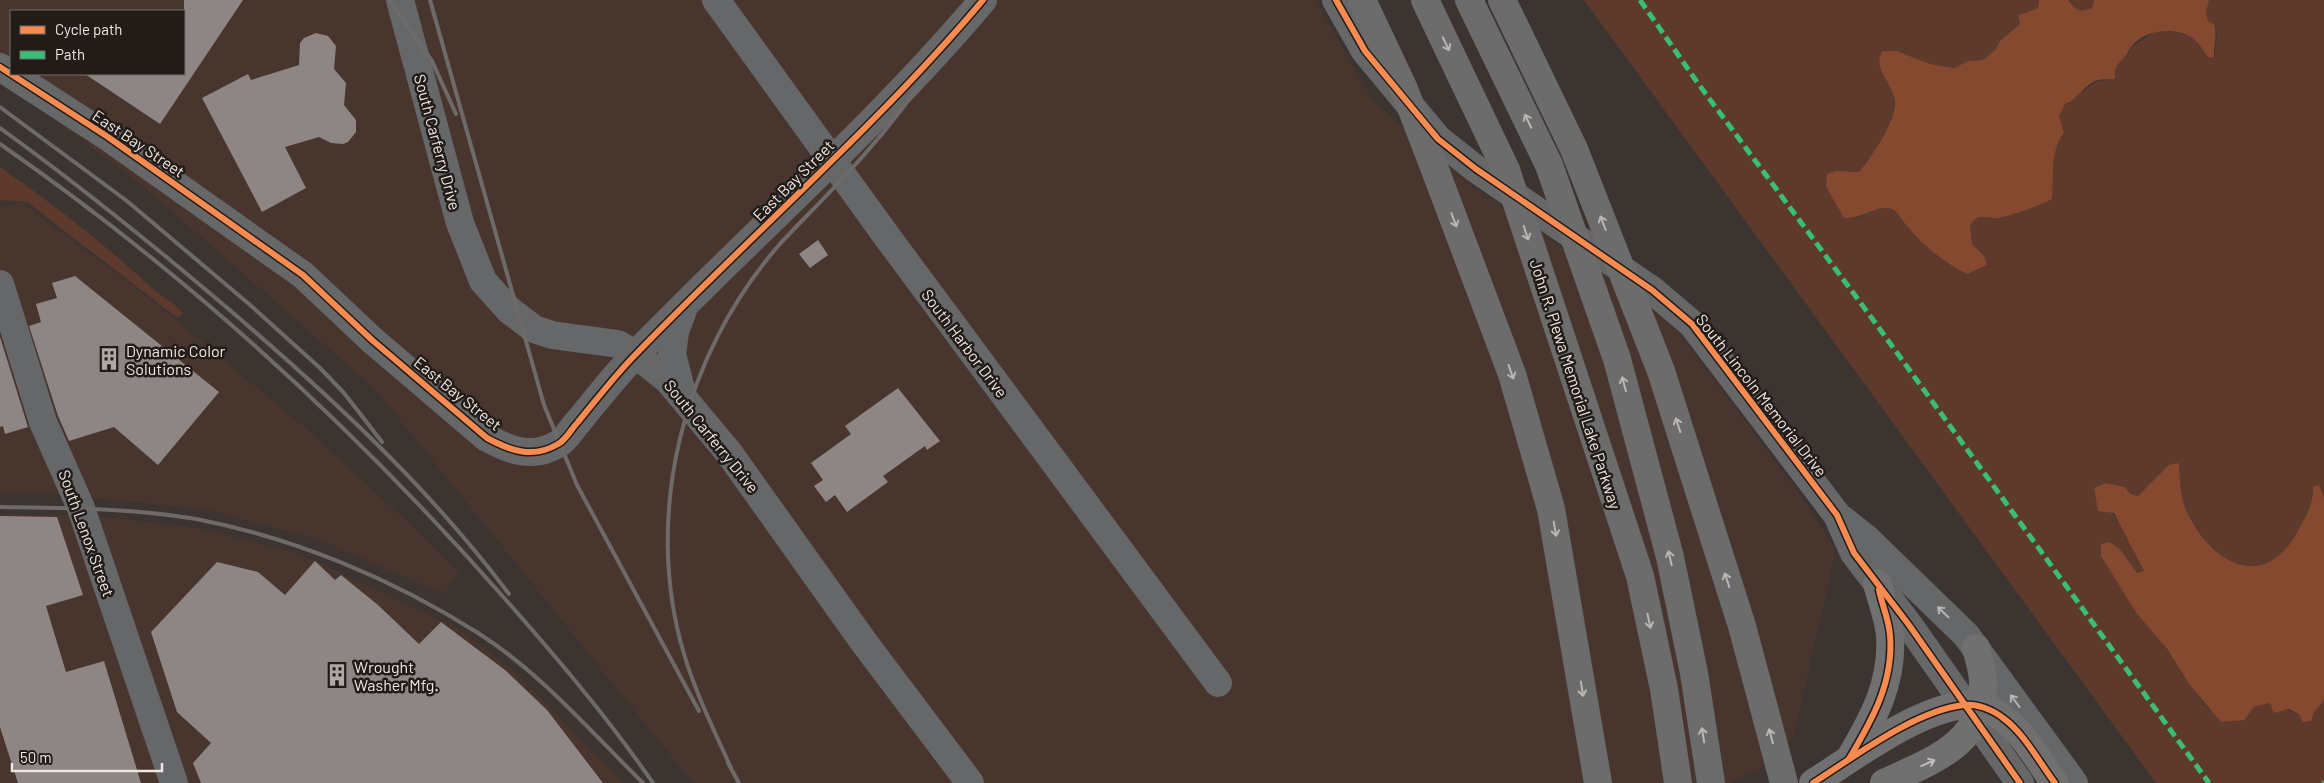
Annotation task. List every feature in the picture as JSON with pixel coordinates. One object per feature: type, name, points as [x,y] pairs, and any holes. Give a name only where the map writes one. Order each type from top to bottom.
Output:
[{"type":"highway","points":[[1362,0],[1404,89],[1512,374],[1551,508],[1598,783]]},
{"type":"highway","name":"John R. Plewa Memorial Lake Parkway","points":[[1425,0],[1506,170],[1640,576],[1664,689],[1678,783]]},
{"type":"highway","points":[[1469,0],[1549,165],[1617,359],[1670,557],[1694,673],[1711,783]]},
{"type":"highway","points":[[1502,0],[1574,149],[1661,371],[1742,626],[1784,783]]},
{"type":"main road","points":[[1848,761],[1873,720],[1889,672],[1890,634],[1877,583]]},
{"type":"main road","points":[[1884,783],[1944,756],[1959,743],[1975,710],[1984,680],[1976,648]]},
{"type":"main road","points":[[1813,783],[1920,718],[1975,710],[2003,718],[2020,734],[2054,783]]},
{"type":"street","name":"South Carferry Drive","points":[[400,0],[460,223],[483,281],[509,310],[534,329],[552,335],[618,344],[635,354],[668,380],[729,453],[863,641],[970,783]]},
{"type":"street","name":"South Harbor Drive","points":[[716,0],[1218,683]]},
{"type":"street","name":"East Bay Street","points":[[12,75],[108,137],[303,275],[372,340],[487,438],[508,449],[522,453],[534,452],[559,444],[635,354],[833,161],[944,46],[983,0]]},
{"type":"street","name":"South Lincoln Memorial Drive","points":[[1336,0],[1365,51],[1438,139],[1476,169],[1652,290],[1692,324],[1837,515],[1854,553],[1975,710],[2020,783]]},
{"type":"street","name":"South Lenox Street","points":[[0,284],[44,422],[81,508],[174,783]]},
{"type":"street","points":[[683,397],[672,354],[684,306]]},
{"type":"street","name":"South Lincoln Memorial Drive","points":[[1837,515],[1868,540],[1966,635],[2074,783]]},
{"type":"shaded area","points":[[0,0],[1315,0],[1372,100],[1467,182],[1674,326],[1803,499],[1836,550],[1793,739],[1762,767],[1731,783],[693,783],[376,390],[142,185],[0,79]]},
{"type":"shaded area","points":[[1584,0],[2039,0],[2038,8],[2018,15],[2020,24],[2000,41],[1995,50],[1983,60],[1968,61],[1954,68],[1930,64],[1897,51],[1884,76],[1894,93],[1895,103],[1893,114],[1884,136],[1872,156],[1859,172],[1836,171],[1857,218],[1887,207],[1893,209],[1926,246],[1951,265],[1967,274],[1984,256],[1972,244],[1970,225],[1980,217],[2004,217],[2052,199],[2056,147],[2064,133],[2059,116],[2065,104],[2094,83],[2106,80],[2118,61],[2127,56],[2131,47],[2158,30],[2176,32],[2195,39],[2208,57],[2214,58],[2217,33],[2214,24],[2208,21],[2206,13],[2209,0],[2324,0],[2324,497],[2319,485],[2293,543],[2287,549],[2272,560],[2257,565],[2243,565],[2229,560],[2216,552],[2195,527],[2183,500],[2179,463],[2169,466],[2138,496],[2130,494],[2125,487],[2107,483],[2094,488],[2095,494],[2124,530],[2144,571],[2137,573],[2120,549],[2102,556],[2137,614],[2168,650],[2189,684],[2209,709],[2254,707],[2270,703],[2300,715],[2314,712],[2324,700],[2324,783],[2156,783]]},
{"type":"shaded area","points":[[2039,0],[2068,0],[2076,8],[2084,10],[2092,8],[2094,0],[2209,0],[2206,13],[2208,21],[2214,24],[2215,28],[2214,58],[2208,57],[2194,39],[2178,32],[2161,31],[2144,36],[2137,41],[2117,66],[2115,79],[2093,82],[2074,99],[2065,104],[2059,116],[2064,133],[2056,147],[2052,199],[2004,217],[1980,217],[1970,225],[1972,244],[1984,256],[1987,265],[1967,274],[1942,259],[1913,233],[1897,213],[1891,209],[1883,208],[1857,217],[1844,218],[1826,186],[1827,174],[1836,171],[1859,172],[1876,149],[1886,131],[1895,104],[1892,90],[1881,70],[1880,57],[1883,51],[1897,51],[1930,64],[1954,68],[1968,61],[1983,60],[1995,50],[2000,41],[2020,24],[2018,15],[2038,8]]},
{"type":"shaded area","points":[[2068,0],[2094,0],[2092,8],[2081,10]]},
{"type":"shaded area","points":[[0,167],[79,225],[183,313],[178,317],[171,313],[27,202],[0,200]]},
{"type":"shaded area","points":[[22,203],[158,305],[308,430],[399,514],[459,573],[444,594],[321,540],[208,510],[54,493],[0,492],[0,207]]},
{"type":"shaded area","points":[[2179,463],[2183,500],[2187,512],[2198,531],[2210,546],[2225,558],[2240,564],[2256,566],[2271,561],[2286,549],[2309,509],[2313,487],[2319,485],[2324,497],[2324,700],[2314,712],[2311,721],[2302,722],[2300,715],[2289,709],[2274,713],[2270,703],[2254,707],[2244,720],[2221,722],[2189,684],[2168,650],[2137,614],[2101,556],[2101,544],[2110,542],[2120,549],[2137,573],[2144,571],[2114,513],[2098,511],[2094,488],[2106,483],[2125,487],[2130,494],[2138,496],[2169,465]]},
{"type":"shaded area","points":[[0,514],[97,516],[202,529],[302,555],[459,629],[513,670],[623,783],[0,783]]},
{"type":"building","points":[[184,0],[243,0],[160,124],[86,75],[185,75]]},
{"type":"building","points":[[316,33],[328,36],[336,46],[334,69],[346,83],[344,105],[356,120],[356,132],[348,142],[343,144],[331,143],[319,137],[285,147],[306,188],[262,212],[202,98],[248,74],[251,80],[299,65],[300,43],[304,38]]},
{"type":"building","points":[[818,240],[828,255],[810,268],[799,254]]},
{"type":"building","name":"Dynamic Color Solutions","points":[[75,276],[219,392],[158,465],[114,427],[69,441],[58,416],[29,326],[41,322],[36,304],[57,298],[52,283]]},
{"type":"building","points":[[0,337],[28,427],[5,434],[3,426],[0,427]]},
{"type":"building","points":[[898,388],[940,441],[927,450],[925,446],[883,476],[888,482],[847,512],[835,495],[826,502],[814,486],[823,480],[811,463],[851,434],[845,426]]},
{"type":"building","points":[[0,516],[57,517],[83,595],[46,606],[66,672],[104,661],[141,783],[18,783],[0,727]]},
{"type":"building","name":"Wrought Washer Mfg.","points":[[315,561],[335,580],[341,575],[378,605],[419,644],[441,622],[505,670],[547,710],[603,783],[201,783],[193,763],[211,743],[177,712],[151,632],[217,562],[258,572],[285,595]]},
{"type":"railway","points":[[389,0],[432,61],[456,114]]},
{"type":"railway","points":[[430,0],[544,405],[577,485],[699,711]]},
{"type":"railway","points":[[731,768],[689,669],[672,601],[668,546],[671,492],[680,438],[696,385],[718,335],[746,288],[779,245],[879,138],[913,94],[929,72],[968,0]]},
{"type":"railway","points":[[0,107],[127,201],[249,304],[320,368],[344,393],[382,442]]},
{"type":"railway","points":[[0,128],[142,237],[225,306],[339,407],[445,516],[509,594]]},
{"type":"railway","points":[[0,144],[137,246],[203,300],[329,415],[449,537],[545,644],[618,735],[653,783]]},
{"type":"railway","points":[[0,507],[74,508],[172,515],[196,519],[270,537],[306,549],[378,578],[446,613],[478,633],[523,666],[544,684],[643,783]]},
{"type":"railway","points":[[728,763],[739,783]]},
{"type":"marked path","points":[[1640,0],[1697,82],[1871,317],[2209,783]]},
{"type":"cycle path","points":[[12,75],[108,137],[303,275],[372,340],[487,438],[513,450],[531,452],[549,449],[564,440],[629,361],[857,136],[900,92],[983,0]]},
{"type":"cycle path","points":[[1336,0],[1365,51],[1438,139],[1476,169],[1652,290],[1692,324],[1837,515],[1854,553],[1909,625],[2020,783]]},
{"type":"cycle path","points":[[0,67],[10,73]]},
{"type":"cycle path","points":[[1849,759],[1866,730],[1880,700],[1889,669],[1890,635],[1879,590]]},
{"type":"cycle path","points":[[1813,783],[1866,748],[1906,725],[1945,709],[1964,705],[1979,706],[1989,710],[2011,724],[2055,783]]},
{"type":"place","name":"Dynamic Color Solutions","points":[[109,359]]},
{"type":"place","name":"Wrought Washer Mfg.","points":[[337,675]]}]
